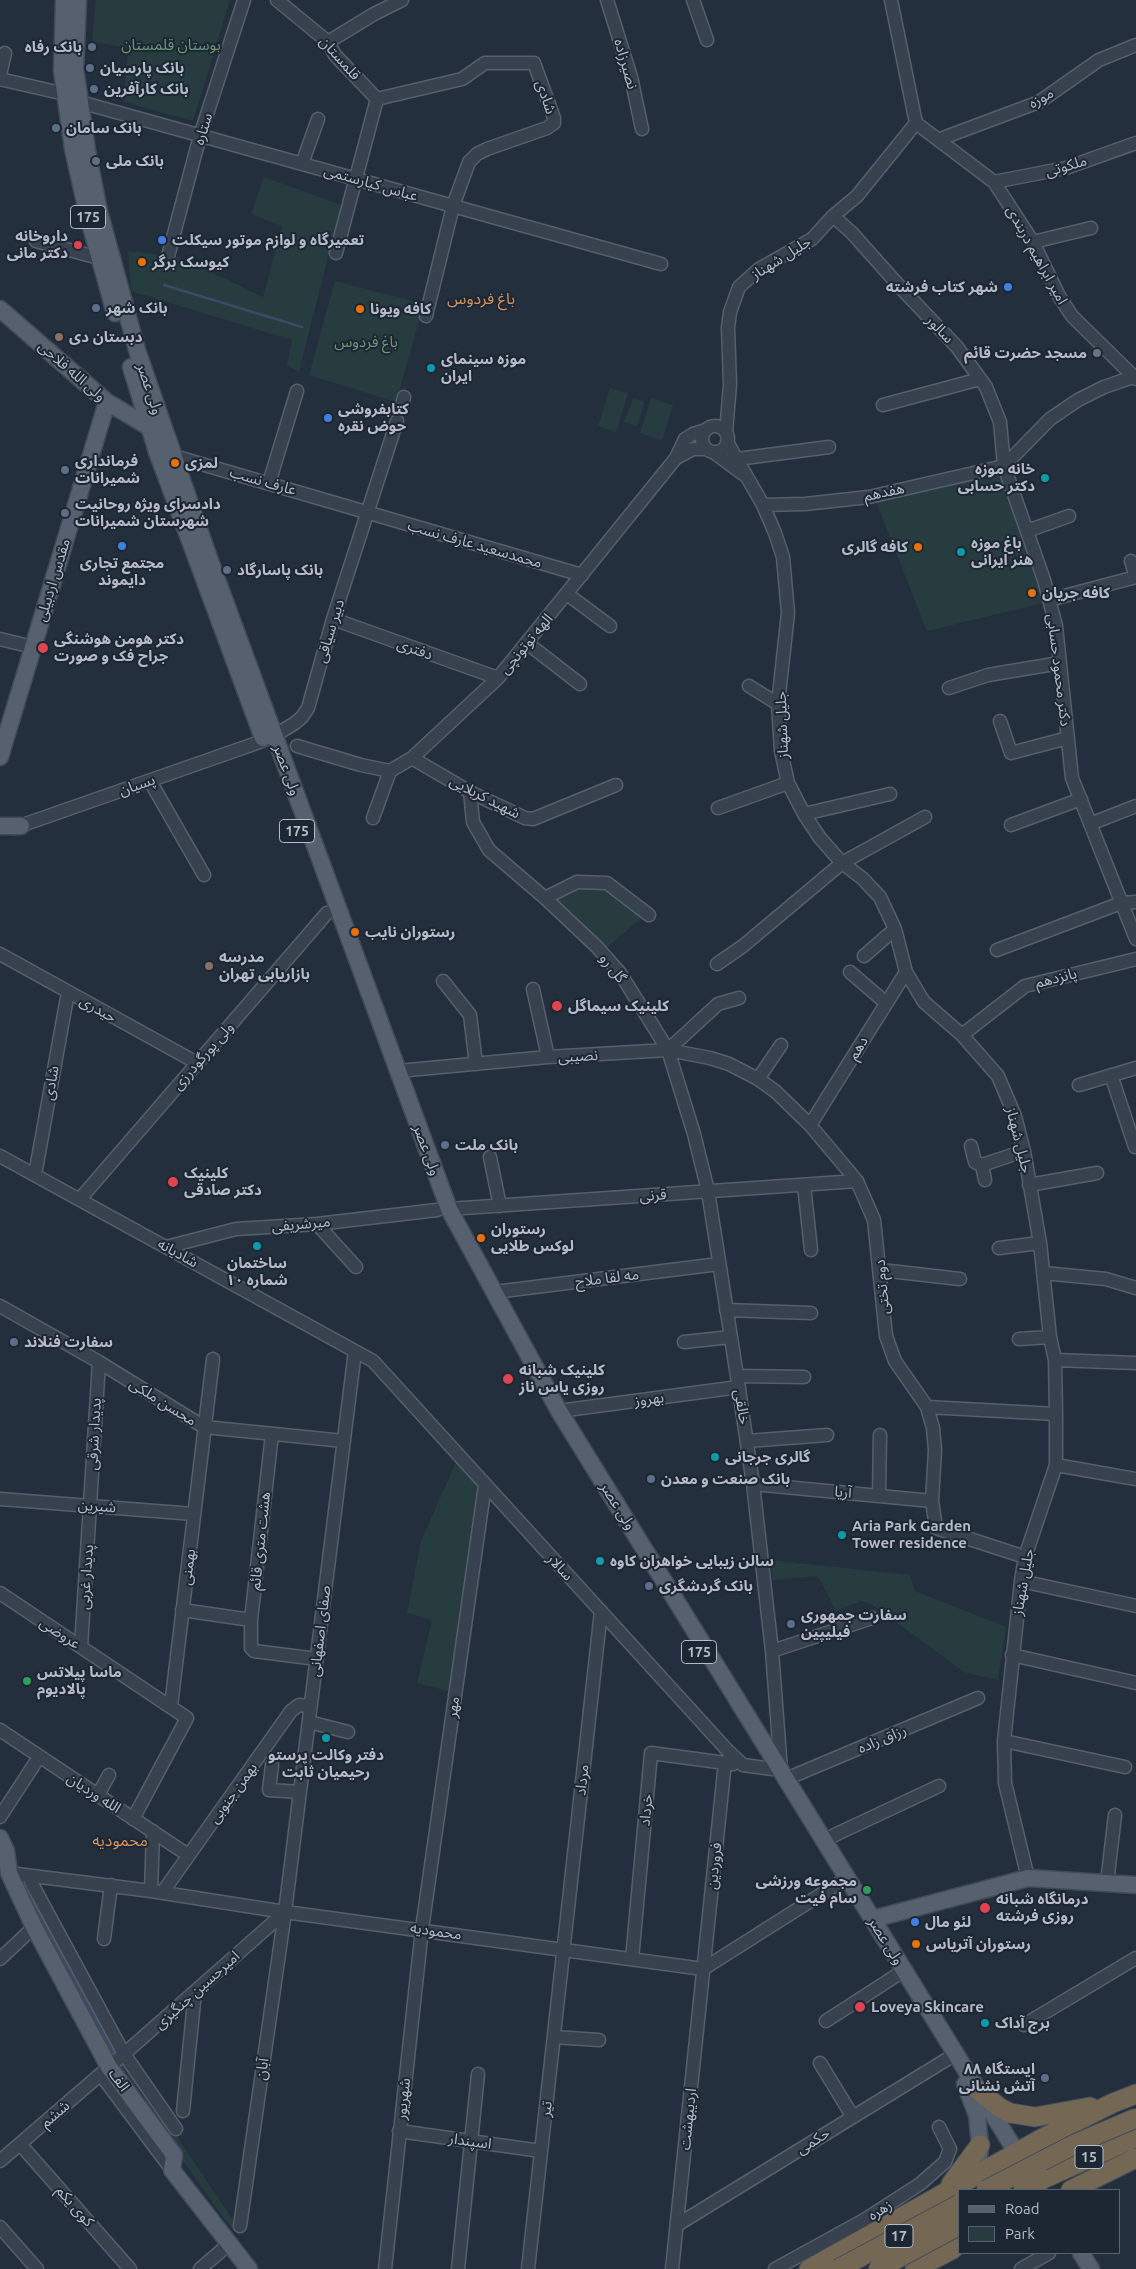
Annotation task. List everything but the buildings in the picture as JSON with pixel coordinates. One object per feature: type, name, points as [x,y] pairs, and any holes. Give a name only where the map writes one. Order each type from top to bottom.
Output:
[{"type":"highway","points":[[973,2090],[1000,2108],[1035,2117],[1113,2103]]},
{"type":"highway","points":[[962,2189],[982,2185],[1017,2153],[1113,2103],[1136,2094]]},
{"type":"highway","points":[[1136,2100],[1131,2119],[1136,2136]]},
{"type":"highway","name":"15","points":[[982,2185],[1046,2159],[1136,2118]]},
{"type":"highway","name":"15","points":[[1041,2185],[1136,2136]]},
{"type":"highway","points":[[809,2269],[943,2193],[959,2176],[980,2146]]},
{"type":"highway","points":[[1073,2189],[1136,2158]]},
{"type":"highway","points":[[1098,2189],[1110,2170]]},
{"type":"highway","points":[[1027,2189],[1041,2185]]},
{"type":"highway","points":[[943,2193],[958,2190]]},
{"type":"highway","name":"17","points":[[838,2269],[958,2205]]},
{"type":"highway","points":[[915,2269],[952,2249],[948,2247],[949,2238],[944,2221],[930,2210],[921,2207]]},
{"type":"highway","name":"17","points":[[878,2269],[958,2226]]},
{"type":"main road","name":"ولی عصر","points":[[64,0],[62,57],[65,94],[73,149],[99,258],[155,426],[327,913],[443,1210],[550,1411],[824,1840],[873,1919],[973,2090],[980,2146],[982,2185]]},
{"type":"main road","name":"ولی عصر","points":[[78,0],[76,68],[87,150],[99,211],[137,350],[155,426]]},
{"type":"main road","name":"ولی‌ الله فلاحی","points":[[0,309],[107,402],[155,426]]},
{"type":"main road","name":"مقدس اردبیلی","points":[[0,757],[107,402]]},
{"type":"main road","name":"ولی عصر","points":[[165,454],[274,736],[398,1071],[443,1210],[495,1292],[560,1411],[780,1772],[840,1883],[896,1975],[949,2058],[1041,2185]]},
{"type":"main road","points":[[0,826],[21,826]]},
{"type":"main road","name":"الف","points":[[0,1838],[6,1851],[5,1870],[105,2071],[174,2155],[172,2170],[249,2269]]},
{"type":"main road","points":[[873,1919],[1028,1878],[1136,1885]]},
{"type":"main road","points":[[1083,2254],[1091,2269]]},
{"type":"street","name":"ستاره","points":[[167,260],[200,136],[244,0]]},
{"type":"street","name":"قلمستان","points":[[277,0],[328,42],[335,54],[377,99]]},
{"type":"street","points":[[328,42],[374,14],[402,0]]},
{"type":"street","name":"نصیرزاده","points":[[607,0],[631,77],[642,130]]},
{"type":"street","points":[[693,0],[707,40]]},
{"type":"street","points":[[891,0],[916,122]]},
{"type":"street","name":"موزه","points":[[940,140],[1039,102],[1099,60],[1136,45]]},
{"type":"street","points":[[0,75],[6,53]]},
{"type":"street","name":"شادی","points":[[377,99],[462,79],[484,63],[534,63],[554,122],[547,128],[477,154],[469,162],[453,206]]},
{"type":"street","points":[[0,79],[65,94]]},
{"type":"street","points":[[336,253],[357,180],[377,99]]},
{"type":"street","name":"عباس کیارستمی","points":[[80,102],[661,264]]},
{"type":"street","points":[[302,164],[318,119]]},
{"type":"street","name":"امیر ابراهیم دربندی","points":[[916,122],[994,182],[1033,242],[1059,296],[1072,316],[1135,377]]},
{"type":"street","name":"جلیل شهناز","points":[[916,122],[857,196],[833,216],[812,239],[759,269],[739,287],[730,312],[728,328],[729,397],[726,437],[763,505],[783,557],[788,613],[778,704],[781,751],[788,783],[804,814],[820,838],[842,863],[862,878],[880,896],[895,929],[906,972],[924,1002],[962,1035],[998,1076],[1015,1116],[1024,1151],[1040,1243],[1050,1337],[1055,1360],[1056,1414],[1056,1465],[1025,1557],[1021,1581],[1004,1741],[1005,1782],[1028,1878]]},
{"type":"street","name":"ملکوتی","points":[[994,182],[1066,168],[1136,143]]},
{"type":"street","points":[[426,316],[453,206]]},
{"type":"street","name":"سالور","points":[[833,216],[852,233],[901,288],[958,346],[986,387],[1000,422],[1004,466]]},
{"type":"street","points":[[1033,242],[1091,228]]},
{"type":"street","points":[[36,241],[99,258]]},
{"type":"street","points":[[1004,466],[1050,419],[1078,400],[1104,387],[1135,377]]},
{"type":"street","points":[[883,405],[980,379]]},
{"type":"street","points":[[269,483],[297,391]]},
{"type":"street","points":[[709,450],[702,437],[729,397]]},
{"type":"street","name":"دبیر سیاقی","points":[[274,736],[296,724],[308,708],[333,619],[397,421]]},
{"type":"street","points":[[676,458],[693,449],[720,451],[726,437],[720,428],[708,429]]},
{"type":"street","name":"الهه توتونچی","points":[[390,771],[412,758],[498,678],[676,458],[685,439],[708,429]]},
{"type":"street","points":[[737,459],[829,447]]},
{"type":"street","name":"جلیل شهناز","points":[[709,450],[748,478]]},
{"type":"street","name":"عارف نسب","points":[[165,454],[368,512]]},
{"type":"street","name":"هفدهم","points":[[763,505],[805,504],[868,497],[1004,466]]},
{"type":"street","name":"دکتر محمود حسابی","points":[[1004,466],[1027,531],[1056,626],[1072,778],[1136,940]]},
{"type":"street","name":"محمدسعید عارف نسب","points":[[368,512],[582,575]]},
{"type":"street","points":[[1027,531],[1069,516]]},
{"type":"street","points":[[1049,600],[1136,577],[1130,561]]},
{"type":"street","points":[[567,594],[610,626]]},
{"type":"street","name":"دفتری","points":[[333,619],[498,678]]},
{"type":"street","points":[[0,639],[33,648]]},
{"type":"street","points":[[527,643],[580,684]]},
{"type":"street","points":[[949,688],[988,675],[1060,664]]},
{"type":"street","points":[[749,686],[778,704]]},
{"type":"street","points":[[1000,721],[1011,753],[1068,738]]},
{"type":"street","name":"پسیان","points":[[0,833],[274,736]]},
{"type":"street","points":[[297,746],[361,765],[390,771],[373,818]]},
{"type":"street","name":"شهید کربلایی","points":[[412,758],[470,792],[525,818],[533,819],[616,785]]},
{"type":"street","points":[[150,781],[204,875]]},
{"type":"street","points":[[718,808],[788,783]]},
{"type":"street","name":"گل رو","points":[[470,792],[473,822],[489,850],[545,898],[597,947],[620,973],[668,1050]]},
{"type":"street","points":[[804,814],[890,794]]},
{"type":"street","points":[[1011,824],[1081,799]]},
{"type":"street","points":[[1090,824],[1136,806]]},
{"type":"street","points":[[717,964],[743,946],[842,863],[925,817]]},
{"type":"street","points":[[545,898],[577,882],[607,883],[649,915]]},
{"type":"street","points":[[997,950],[1121,903],[1136,902]]},
{"type":"street","name":"ولی پورگودرزی","points":[[80,1199],[327,913]]},
{"type":"street","points":[[864,956],[895,929]]},
{"type":"street","name":"حیدری","points":[[0,954],[197,1063]]},
{"type":"street","name":"پانزدهم","points":[[962,1035],[1025,986],[1136,959]]},
{"type":"street","points":[[850,972],[886,1004]]},
{"type":"street","name":"دهم","points":[[810,1125],[906,972]]},
{"type":"street","points":[[443,981],[470,1015],[476,1064]]},
{"type":"street","points":[[533,990],[548,1057]]},
{"type":"street","name":"شادی","points":[[35,1175],[68,992]]},
{"type":"street","points":[[668,1050],[718,1004],[739,998]]},
{"type":"street","points":[[758,1079],[781,1045]]},
{"type":"street","name":"نصیبی","points":[[398,1071],[548,1057],[668,1050]]},
{"type":"street","name":"دوم تختی","points":[[668,1050],[710,1058],[729,1064],[776,1091],[810,1125],[857,1181],[874,1220],[881,1270],[886,1336],[895,1361],[927,1407],[933,1428],[935,1450],[932,1501],[936,1528],[1025,1557]]},
{"type":"street","name":"خالقی","points":[[668,1050],[694,1134],[708,1191],[738,1381],[753,1484],[772,1651],[780,1772]]},
{"type":"street","points":[[1079,1085],[1136,1068]]},
{"type":"street","points":[[1111,1075],[1135,1147]]},
{"type":"street","points":[[972,1146],[975,1162],[982,1165],[1024,1151]]},
{"type":"street","name":"شادیانه","points":[[0,1156],[355,1350]]},
{"type":"street","points":[[490,1158],[500,1206]]},
{"type":"street","points":[[982,1165],[985,1180]]},
{"type":"street","points":[[1029,1184],[1097,1172]]},
{"type":"street","name":"قرنی","points":[[443,1210],[857,1181]]},
{"type":"street","points":[[804,1185],[811,1250]]},
{"type":"street","name":"میرشریفی","points":[[166,1247],[236,1229],[317,1224],[443,1210]]},
{"type":"street","points":[[317,1224],[356,1267]]},
{"type":"street","points":[[999,1248],[1040,1243]]},
{"type":"street","name":"مه لقا ملاح","points":[[495,1292],[719,1264]]},
{"type":"street","points":[[881,1270],[960,1279]]},
{"type":"street","points":[[1043,1273],[1106,1279],[1136,1288]]},
{"type":"street","name":"محسن ملکی","points":[[0,1306],[98,1362],[204,1427],[344,1440]]},
{"type":"street","points":[[726,1310],[811,1313]]},
{"type":"street","points":[[684,1342],[731,1337]]},
{"type":"street","points":[[1019,1339],[1050,1337]]},
{"type":"street","name":"صفای اصفهانی","points":[[284,1912],[355,1350]]},
{"type":"street","name":"سالار","points":[[355,1350],[373,1361],[743,1765]]},
{"type":"street","name":"بهمنی","points":[[171,1706],[213,1359]]},
{"type":"street","points":[[1055,1360],[1136,1363]]},
{"type":"street","name":"پدیدار شرقی","points":[[90,1506],[98,1362]]},
{"type":"street","name":"بهروز","points":[[560,1411],[738,1381],[804,1377]]},
{"type":"street","points":[[927,1407],[1056,1414]]},
{"type":"street","name":"هشت متری قائم","points":[[272,1434],[251,1620],[251,1648],[254,1651],[316,1659]]},
{"type":"street","points":[[747,1441],[827,1435]]},
{"type":"street","points":[[879,1496],[880,1435]]},
{"type":"street","points":[[1056,1465],[1136,1479]]},
{"type":"street","name":"آریا","points":[[753,1484],[932,1501]]},
{"type":"street","name":"مهر","points":[[422,1929],[485,1485]]},
{"type":"street","name":"شیرین","points":[[0,1499],[194,1514]]},
{"type":"street","name":"پدیدار غربی","points":[[82,1647],[90,1506]]},
{"type":"street","points":[[1021,1581],[1136,1606]]},
{"type":"street","name":"عروضی","points":[[0,1593],[184,1715],[186,1722],[133,1819]]},
{"type":"street","points":[[182,1610],[251,1620]]},
{"type":"street","name":"مرداد","points":[[564,1949],[601,1611]]},
{"type":"street","points":[[772,1651],[872,1618]]},
{"type":"street","points":[[1012,1655],[1136,1683]]},
{"type":"street","name":"رزاق زاده","points":[[780,1772],[978,1698]]},
{"type":"street","name":"بهمن جنوبی","points":[[157,1892],[188,1855],[295,1706],[310,1706]]},
{"type":"street","points":[[308,1722],[348,1732]]},
{"type":"street","name":"الله وردیان","points":[[0,1730],[188,1855]]},
{"type":"street","points":[[1004,1741],[1125,1767]]},
{"type":"street","name":"خرداد","points":[[632,1959],[651,1753],[743,1765]]},
{"type":"street","points":[[0,1817],[40,1757]]},
{"type":"street","name":"فروردین","points":[[703,1969],[725,1762]]},
{"type":"street","points":[[272,1765],[269,1790],[300,1792]]},
{"type":"street","points":[[743,1765],[780,1772]]},
{"type":"street","points":[[98,1795],[109,1775]]},
{"type":"street","points":[[824,1840],[939,1786]]},
{"type":"street","points":[[1107,1883],[1115,1815]]},
{"type":"street","points":[[153,1831],[157,1892]]},
{"type":"street","name":"محمودیه","points":[[5,1870],[284,1912],[422,1929],[703,1969]]},
{"type":"street","points":[[31,1882],[124,2054],[176,2128]]},
{"type":"street","points":[[703,1969],[840,1883]]},
{"type":"street","points":[[104,1938],[111,1886]]},
{"type":"street","name":"امیرحسین چنگیزی","points":[[105,2071],[284,1912]]},
{"type":"street","name":"آبان","points":[[240,2226],[284,1912]]},
{"type":"street","points":[[0,1959],[34,1927]]},
{"type":"street","name":"شهریور","points":[[385,2269],[422,1929]]},
{"type":"street","name":"تیر","points":[[528,2269],[564,1949]]},
{"type":"street","points":[[1024,2025],[1136,1958]]},
{"type":"street","name":"اردیبهشت","points":[[672,2269],[703,1969]]},
{"type":"street","points":[[826,2021],[896,1975]]},
{"type":"street","points":[[183,2112],[195,1992]]},
{"type":"street","points":[[554,2037],[599,2040]]},
{"type":"street","name":"حکمی","points":[[677,2225],[949,2058]]},
{"type":"street","points":[[820,2063],[853,2117]]},
{"type":"street","name":"ششم","points":[[0,2161],[105,2071]]},
{"type":"street","points":[[458,2269],[478,2074]]},
{"type":"street","name":"زهره","points":[[775,2269],[864,2220],[920,2184],[945,2162],[950,2149],[939,2127]]},
{"type":"street","name":"اسپندار","points":[[399,2131],[541,2151]]},
{"type":"street","name":"کوی یکم","points":[[20,2144],[130,2269]]},
{"type":"street","points":[[0,2227],[37,2269]]},
{"type":"street","points":[[200,2269],[229,2244]]},
{"type":"street","points":[[1021,2269],[1047,2254]]},
{"type":"green space","name":"بوستان قلمستان","points":[[96,0],[230,0],[193,121],[124,102],[128,48],[92,42]]},
{"type":"green space","points":[[264,177],[341,205],[299,372],[287,365],[292,340],[131,291],[128,251],[179,257],[263,297],[282,226],[251,214]]},
{"type":"green space","name":"باغ فردوس","points":[[335,281],[424,304],[396,402],[309,375]]},
{"type":"green space","points":[[610,388],[628,393],[616,432],[598,426]]},
{"type":"green space","points":[[633,398],[645,402],[637,426],[624,422]]},
{"type":"green space","points":[[651,398],[673,405],[662,441],[640,433]]},
{"type":"green space","name":"باغ موزه هنر ایرانی","points":[[1000,473],[1044,603],[927,631],[876,502]]},
{"type":"green space","points":[[579,886],[607,886],[644,916],[604,950],[552,899]]},
{"type":"green space","points":[[456,1462],[478,1487],[449,1691],[417,1683],[432,1620],[407,1613],[421,1541]]},
{"type":"green space","points":[[770,1560],[910,1575],[915,1591],[1006,1627],[998,1680],[964,1672],[870,1603],[861,1601],[836,1611],[818,1576],[773,1580]]},
{"type":"green space","points":[[125,2059],[237,2226],[234,2232],[116,2067]]},
{"type":"water","points":[[18,1876],[24,1876],[120,2054],[113,2060]]},
{"type":"waterway","points":[[164,285],[302,327]]},
{"type":"place","name":"بانک رفاه","points":[[92,47]]},
{"type":"place","name":"بانک پارسیان","points":[[90,68]]},
{"type":"place","name":"بانک کارآفرین","points":[[94,89]]},
{"type":"place","name":"بانک سامان","points":[[56,128]]},
{"type":"place","name":"بانک ملی","points":[[96,161]]},
{"type":"place","name":"تعمیرگاه و لوازم موتور سیکلت","points":[[162,240]]},
{"type":"place","name":"داروخانه دکتر مانی","points":[[78,245]]},
{"type":"place","name":"کیوسک برگر","points":[[142,262]]},
{"type":"place","name":"شهر کتاب فرشته","points":[[1008,287]]},
{"type":"place","name":"بانک شهر","points":[[96,308]]},
{"type":"place","name":"کافه ویونا","points":[[360,309]]},
{"type":"place","name":"دبستان دی","points":[[59,337]]},
{"type":"place","name":"مسجد حضرت قائم","points":[[1097,353]]},
{"type":"place","name":"موزه سینمای ایران","points":[[431,368]]},
{"type":"place","name":"کتابفروشی حوض نقره","points":[[328,418]]},
{"type":"place","name":"لمزی","points":[[175,463]]},
{"type":"place","name":"فرمانداری شمیرانات","points":[[65,470]]},
{"type":"place","name":"خانه موزه دکتر حسابی","points":[[1045,478]]},
{"type":"place","name":"دادسرای ویژه روحانیت شهرستان شمیرانات","points":[[65,513]]},
{"type":"place","name":"مجتمع تجاری دایموند","points":[[122,546]]},
{"type":"place","name":"کافه گالری","points":[[918,547]]},
{"type":"place","name":"باغ موزه هنر ایرانی","points":[[961,552]]},
{"type":"place","name":"بانک پاسارگاد","points":[[227,570]]},
{"type":"place","name":"کافه جریان","points":[[1032,593]]},
{"type":"place","name":"دکتر هومن هوشنگی جراح فک و صورت","points":[[43,648]]},
{"type":"place","name":"رستوران نایب","points":[[355,932]]},
{"type":"place","name":"مدرسه بازاریابی تهران","points":[[209,966]]},
{"type":"place","name":"کلینیک سیماگل","points":[[557,1006]]},
{"type":"place","name":"بانک ملت","points":[[445,1145]]},
{"type":"place","name":"کلینیک دکتر صادقی","points":[[173,1182]]},
{"type":"place","name":"رستوران لوکس طلایی","points":[[481,1238]]},
{"type":"place","name":"ساختمان شماره ۱۰","points":[[257,1246]]},
{"type":"place","name":"سفارت فنلاند","points":[[14,1342]]},
{"type":"place","name":"کلینیک شبانه روزی یاس ناز","points":[[508,1379]]},
{"type":"place","name":"گالری جرجانی","points":[[715,1457]]},
{"type":"place","name":"بانک صنعت و معدن","points":[[651,1479]]},
{"type":"place","name":"Aria Park Garden Tower residence","points":[[842,1535]]},
{"type":"place","name":"سالن زیبایی خواهران کاوه","points":[[600,1561]]},
{"type":"place","name":"بانک گردشگری","points":[[649,1586]]},
{"type":"place","name":"سفارت جمهوری فیلیپین","points":[[791,1624]]},
{"type":"place","name":"ماسا پیلاتس پالادیوم","points":[[27,1681]]},
{"type":"place","name":"دفتر وکالت پرستو رحیمیان ثابت","points":[[326,1738]]},
{"type":"place","name":"مجموعه ورزشی سام فیت","points":[[867,1890]]},
{"type":"place","name":"درمانگاه شبانه روزی فرشته","points":[[985,1908]]},
{"type":"place","name":"لئو مال","points":[[915,1922]]},
{"type":"place","name":"رستوران آتریاس","points":[[916,1944]]},
{"type":"place","name":"Loveya Skincare","points":[[860,2007]]},
{"type":"place","name":"برج آداک","points":[[985,2023]]},
{"type":"place","name":"ایستگاه ۸۸ آتش نشانی","points":[[1045,2078]]},
{"type":"district","name":"باغ فردوس","points":[[481,299]]},
{"type":"district","name":"محمودیه","points":[[120,1841]]}]
